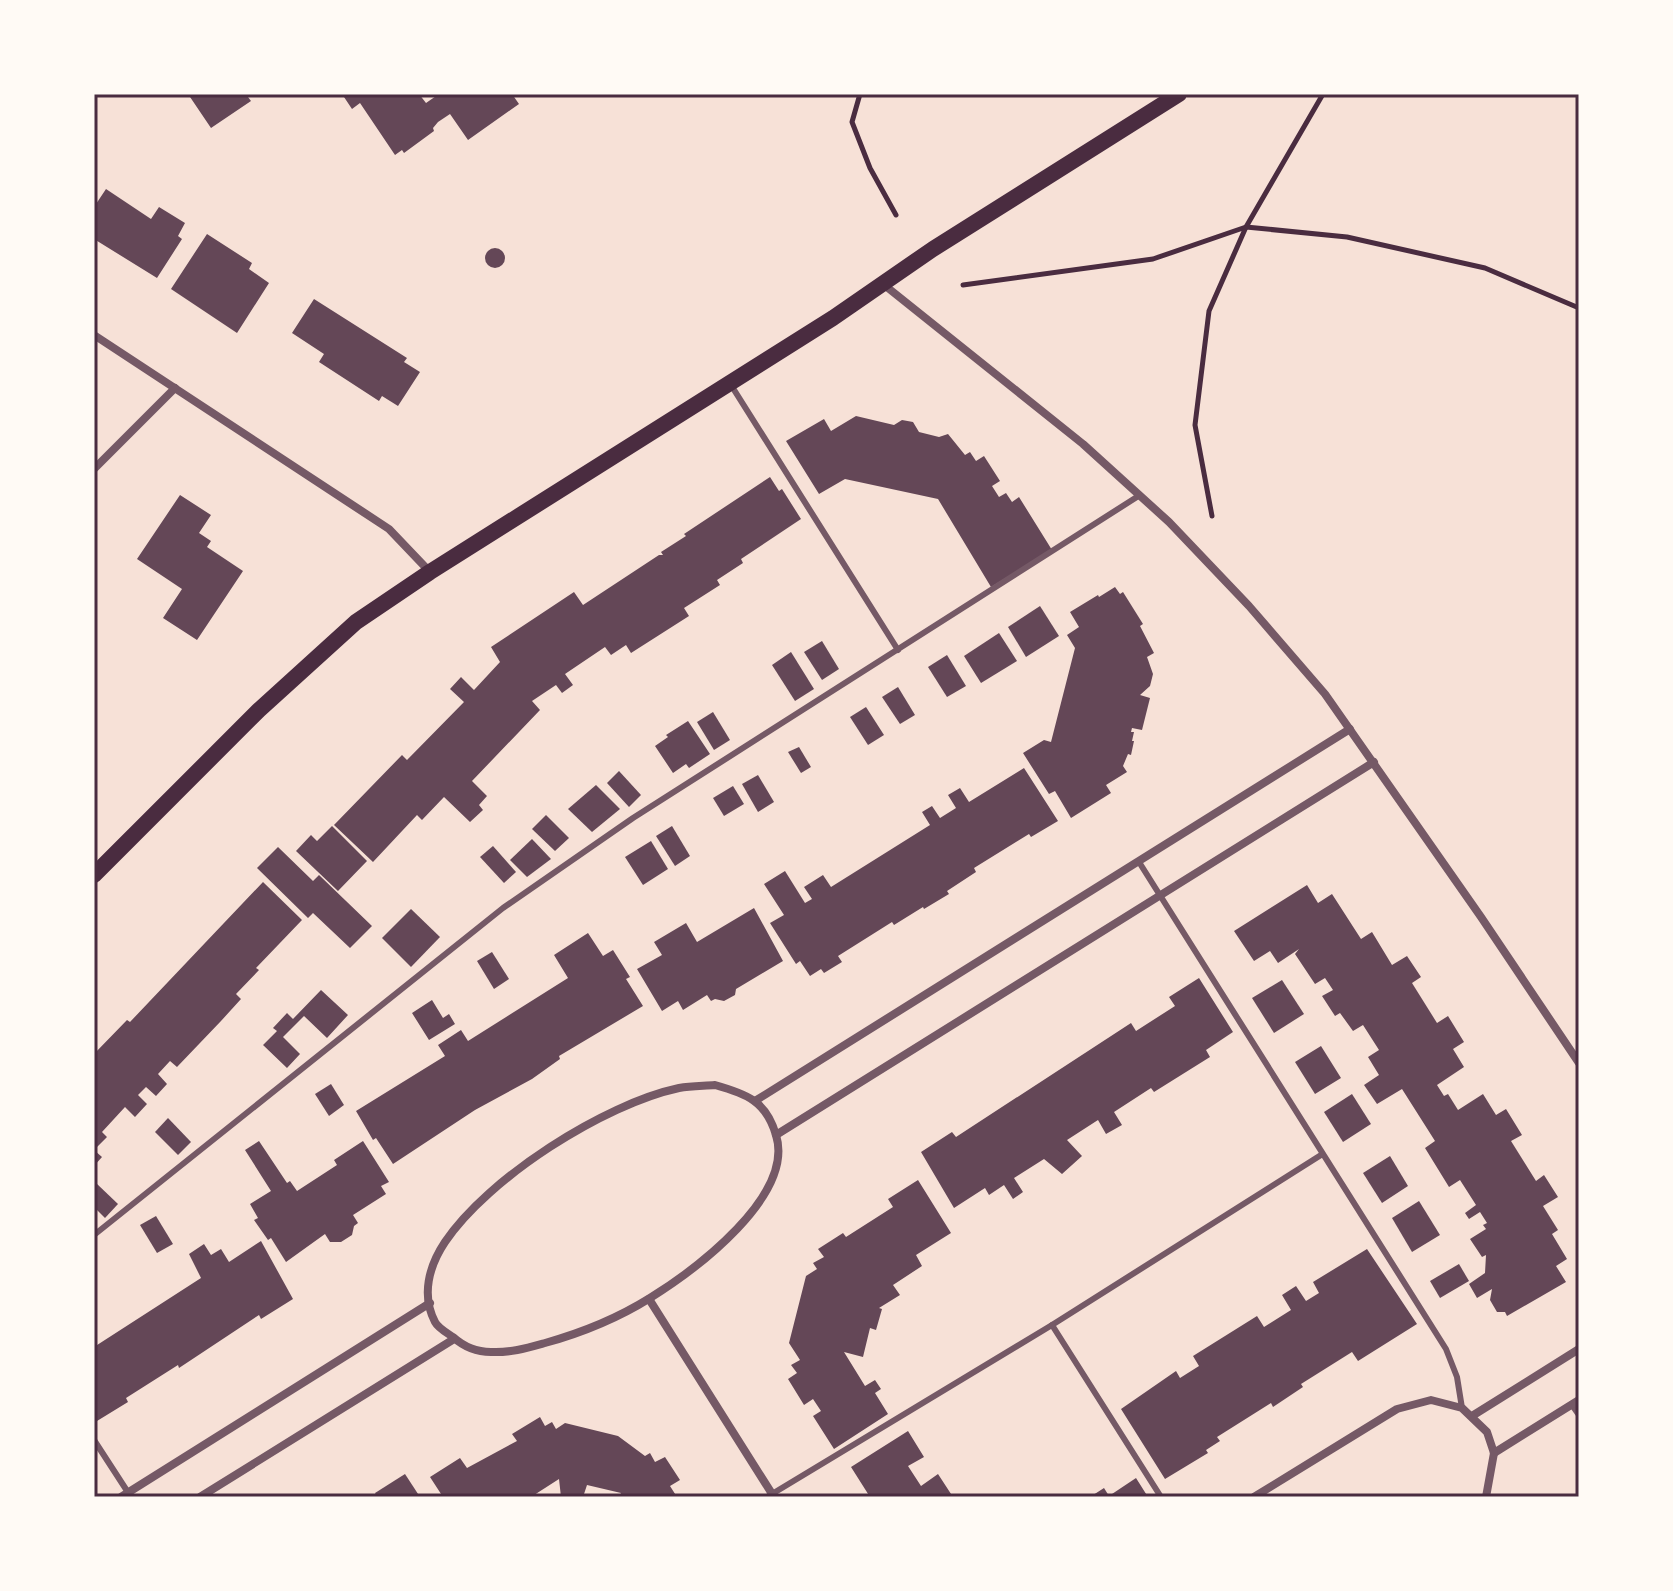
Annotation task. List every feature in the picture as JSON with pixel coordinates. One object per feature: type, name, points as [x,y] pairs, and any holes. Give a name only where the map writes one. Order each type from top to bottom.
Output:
[{"type":"main road","points":[[94,875],[306,665],[356,622],[1179,94]]},
{"type":"street","points":[[883,284],[1054,419],[1140,495],[1249,606],[1315,682],[1374,762],[1579,1063]]},
{"type":"street","points":[[94,335],[389,529],[430,572]]},
{"type":"street","points":[[94,469],[175,388]]},
{"type":"street","points":[[755,1101],[1350,729]]},
{"type":"street","points":[[776,1135],[1374,762]]},
{"type":"street","points":[[715,1085],[743,1092],[755,1101],[770,1117],[776,1135],[780,1149],[774,1177],[759,1204],[714,1250],[649,1299],[579,1334],[521,1350],[489,1352],[462,1346],[435,1324],[427,1292],[431,1268],[445,1241],[484,1196],[556,1143],[624,1107],[679,1088],[715,1085]]},
{"type":"street","points":[[649,1299],[771,1496]]},
{"type":"street","points":[[127,1496],[430,1303]]},
{"type":"street","points":[[200,1497],[454,1339]]},
{"type":"street","points":[[1472,1416],[1579,1349]]},
{"type":"street","points":[[1254,1497],[1397,1409],[1431,1400],[1462,1408],[1487,1432],[1494,1453],[1486,1497]]},
{"type":"street","points":[[1494,1453],[1576,1403]]},
{"type":"lane","points":[[729,382],[898,650]]},
{"type":"lane","points":[[94,1235],[503,908],[633,818],[1140,495]]},
{"type":"lane","points":[[1139,862],[1446,1349],[1457,1377],[1462,1408]]},
{"type":"lane","points":[[771,1496],[1052,1325],[1321,1155]]},
{"type":"lane","points":[[1052,1325],[1161,1497]]},
{"type":"lane","points":[[1576,1403],[1579,1415]]},
{"type":"lane","points":[[94,1440],[127,1496]]},
{"type":"path","points":[[860,94],[852,122],[870,168],[896,215]]},
{"type":"path","points":[[1212,516],[1195,425],[1209,311],[1246,227],[1323,94]]},
{"type":"path","points":[[963,285],[1153,259],[1246,227],[1347,237],[1485,268],[1579,308]]},
{"type":"building","points":[[188,94],[253,94],[248,97],[251,101],[211,128]]},
{"type":"building","points":[[342,94],[419,94],[426,103],[439,94],[512,94],[519,104],[468,140],[450,114],[438,122],[434,131],[404,153],[402,150],[395,155],[360,103],[352,109]]},
{"type":"building","points":[[106,189],[151,219],[159,207],[185,223],[178,236],[182,239],[157,278],[94,239],[94,207]]},
{"type":"building","points":[[207,234],[252,263],[249,269],[269,283],[237,333],[171,289]]},
{"type":"building","points":[[495,248],[502,251],[505,258],[502,265],[495,268],[488,265],[485,258],[488,251]]},
{"type":"building","points":[[314,299],[407,358],[404,362],[420,372],[398,406],[382,396],[379,401],[319,362],[324,354],[292,333]]},
{"type":"building","points":[[856,416],[894,425],[902,420],[913,422],[919,432],[939,437],[948,434],[965,455],[970,452],[976,461],[984,456],[1000,481],[992,486],[999,497],[1006,493],[1012,502],[1019,497],[1052,550],[991,587],[938,499],[845,479],[819,494],[786,441],[824,419],[831,431]]},
{"type":"building","points":[[770,477],[779,491],[782,489],[801,519],[741,559],[743,563],[717,580],[720,585],[684,608],[689,616],[631,653],[626,645],[611,655],[605,647],[565,674],[573,685],[562,693],[556,685],[532,701],[540,710],[472,781],[487,796],[479,805],[483,810],[470,822],[444,797],[422,820],[417,815],[373,862],[334,825],[402,755],[407,760],[464,702],[450,689],[461,677],[474,690],[500,662],[491,647],[574,592],[583,605],[663,555],[661,552],[686,536],[684,534]]},
{"type":"building","points":[[180,495],[211,515],[199,533],[211,541],[207,547],[243,571],[197,640],[163,618],[182,589],[137,559]]},
{"type":"building","points":[[1115,587],[1120,594],[1123,592],[1143,624],[1140,626],[1154,653],[1147,657],[1153,674],[1150,686],[1140,695],[1150,698],[1142,730],[1132,728],[1134,741],[1131,755],[1128,754],[1123,766],[1127,772],[1106,785],[1111,793],[1071,818],[1055,791],[1049,794],[1023,753],[1044,740],[1051,742],[1075,648],[1067,635],[1079,627],[1070,612]]},
{"type":"building","points":[[1040,606],[1059,636],[1026,657],[1008,627]]},
{"type":"building","points":[[999,633],[1017,661],[981,683],[964,656]]},
{"type":"building","points":[[822,641],[839,669],[822,680],[804,652]]},
{"type":"building","points":[[791,652],[814,689],[795,701],[772,665]]},
{"type":"building","points":[[947,655],[966,686],[947,697],[928,667]]},
{"type":"building","points":[[898,687],[915,715],[900,724],[882,697]]},
{"type":"building","points":[[866,707],[884,735],[868,745],[850,717]]},
{"type":"building","points":[[713,712],[730,740],[714,750],[697,722]]},
{"type":"building","points":[[688,721],[710,754],[689,768],[686,764],[673,773],[655,746]]},
{"type":"building","points":[[799,747],[811,767],[801,773],[788,752]]},
{"type":"building","points":[[1024,768],[1058,821],[1031,837],[1029,834],[974,868],[976,872],[947,891],[949,894],[894,925],[892,922],[838,956],[842,962],[824,973],[821,969],[810,976],[800,961],[796,964],[770,923],[784,915],[764,884],[785,871],[805,903],[812,899],[804,887],[823,875],[831,887],[930,825],[922,812],[932,806],[940,818],[956,808],[948,795],[960,788],[969,802]]},
{"type":"building","points":[[619,771],[641,795],[629,807],[607,783]]},
{"type":"building","points":[[758,775],[774,802],[758,812],[742,784]]},
{"type":"building","points":[[596,785],[620,809],[592,832],[568,809]]},
{"type":"building","points":[[733,786],[744,804],[724,816],[713,798]]},
{"type":"building","points":[[546,815],[569,838],[555,851],[532,829]]},
{"type":"building","points":[[332,826],[367,861],[338,891],[296,851],[311,835],[317,841]]},
{"type":"building","points":[[672,826],[690,856],[675,866],[656,836]]},
{"type":"building","points":[[532,839],[551,859],[527,877],[510,860]]},
{"type":"building","points":[[651,841],[668,869],[643,885],[625,857]]},
{"type":"building","points":[[493,846],[516,872],[504,883],[480,857]]},
{"type":"building","points":[[278,847],[313,881],[319,875],[372,926],[350,948],[313,913],[308,918],[257,868]]},
{"type":"building","points":[[263,882],[302,920],[256,968],[259,970],[236,994],[241,999],[221,1021],[177,1067],[170,1061],[158,1074],[167,1084],[156,1096],[146,1087],[138,1095],[147,1104],[135,1117],[125,1107],[102,1132],[107,1137],[94,1150],[94,1054],[127,1020],[130,1022]]},
{"type":"building","points":[[1307,885],[1318,903],[1332,894],[1361,939],[1372,932],[1392,965],[1407,956],[1421,977],[1412,983],[1437,1023],[1448,1016],[1464,1042],[1453,1049],[1464,1067],[1437,1085],[1444,1096],[1448,1094],[1458,1110],[1483,1094],[1496,1115],[1506,1109],[1522,1135],[1511,1141],[1536,1181],[1544,1175],[1558,1197],[1543,1206],[1558,1230],[1552,1234],[1567,1259],[1556,1266],[1566,1282],[1507,1316],[1505,1312],[1497,1312],[1490,1300],[1492,1289],[1477,1298],[1469,1284],[1485,1273],[1486,1255],[1482,1257],[1470,1239],[1486,1229],[1483,1225],[1487,1223],[1480,1212],[1469,1219],[1465,1213],[1476,1205],[1460,1180],[1449,1187],[1425,1148],[1435,1141],[1402,1089],[1377,1104],[1364,1085],[1379,1075],[1368,1057],[1379,1050],[1363,1025],[1353,1031],[1340,1013],[1335,1016],[1322,996],[1333,990],[1325,978],[1315,984],[1295,954],[1299,949],[1278,963],[1270,951],[1254,961],[1234,931]]},
{"type":"building","points":[[754,908],[783,961],[736,989],[735,995],[724,1001],[711,1001],[707,995],[683,1010],[678,1001],[662,1011],[637,969],[662,955],[654,942],[686,923],[697,942]]},
{"type":"building","points":[[411,909],[440,937],[411,967],[382,938]]},
{"type":"building","points":[[588,933],[603,956],[613,950],[643,1006],[559,1056],[560,1059],[532,1079],[475,1110],[393,1164],[376,1138],[373,1140],[356,1111],[445,1056],[438,1045],[461,1030],[468,1041],[568,978],[554,955]]},
{"type":"building","points":[[492,952],[509,979],[494,989],[477,961]]},
{"type":"building","points":[[1199,978],[1233,1032],[1206,1050],[1210,1057],[1154,1092],[1151,1088],[1114,1112],[1122,1125],[1106,1134],[1098,1120],[1067,1140],[1082,1156],[1062,1174],[1044,1159],[1014,1178],[1023,1192],[1013,1199],[1004,1185],[989,1195],[985,1188],[954,1208],[921,1152],[952,1132],[956,1137],[1131,1023],[1136,1031],[1175,1006],[1169,997]]},
{"type":"building","points":[[1282,980],[1304,1014],[1274,1033],[1252,998]]},
{"type":"building","points":[[321,990],[348,1015],[327,1038],[304,1016],[283,1037],[300,1054],[287,1068],[263,1045],[277,1031],[273,1028],[287,1013],[293,1019]]},
{"type":"building","points":[[432,1000],[443,1018],[449,1014],[455,1024],[429,1040],[412,1013]]},
{"type":"building","points":[[1321,1046],[1341,1078],[1315,1094],[1295,1062]]},
{"type":"building","points":[[331,1084],[344,1105],[329,1116],[315,1094]]},
{"type":"building","points":[[1352,1094],[1371,1124],[1343,1142],[1324,1112]]},
{"type":"building","points":[[168,1118],[191,1142],[178,1155],[155,1132]]},
{"type":"building","points":[[259,1141],[287,1183],[290,1181],[297,1191],[337,1165],[334,1160],[363,1141],[389,1182],[381,1186],[386,1194],[353,1215],[358,1223],[352,1235],[341,1242],[330,1242],[325,1234],[286,1262],[271,1238],[268,1240],[254,1220],[258,1218],[250,1204],[271,1191],[245,1150]]},
{"type":"building","points":[[94,1150],[102,1157],[94,1166]]},
{"type":"building","points":[[1390,1156],[1408,1186],[1382,1203],[1363,1173]]},
{"type":"building","points":[[918,1180],[951,1233],[916,1255],[922,1266],[893,1285],[900,1295],[879,1308],[882,1309],[876,1330],[870,1328],[863,1357],[844,1352],[865,1386],[875,1380],[881,1389],[875,1393],[888,1414],[834,1449],[813,1416],[821,1411],[813,1399],[804,1405],[788,1379],[797,1373],[791,1365],[800,1360],[789,1343],[806,1276],[817,1269],[813,1263],[824,1257],[818,1249],[843,1233],[846,1237],[893,1207],[888,1199]]},
{"type":"building","points":[[96,1183],[118,1204],[105,1218],[94,1207]]},
{"type":"building","points":[[1419,1201],[1440,1235],[1412,1252],[1392,1218]]},
{"type":"building","points":[[156,1216],[173,1244],[157,1253],[140,1225]]},
{"type":"building","points":[[261,1241],[293,1299],[261,1319],[259,1315],[179,1368],[178,1365],[126,1398],[128,1402],[97,1421],[94,1416],[94,1347],[201,1278],[189,1254],[204,1244],[211,1255],[221,1249],[229,1262]]},
{"type":"building","points":[[1367,1249],[1417,1324],[1358,1361],[1352,1352],[1301,1384],[1303,1387],[1273,1407],[1271,1403],[1217,1437],[1220,1441],[1206,1450],[1208,1453],[1165,1479],[1121,1409],[1176,1371],[1180,1378],[1199,1366],[1193,1356],[1257,1316],[1264,1327],[1291,1310],[1282,1295],[1296,1286],[1306,1301],[1319,1293],[1313,1282]]},
{"type":"building","points":[[1459,1264],[1469,1281],[1440,1298],[1430,1281]]},
{"type":"building","points":[[540,1417],[545,1426],[552,1422],[556,1429],[565,1423],[618,1436],[645,1456],[650,1453],[655,1462],[665,1457],[680,1480],[670,1486],[677,1497],[619,1497],[621,1493],[587,1485],[583,1497],[561,1497],[559,1479],[531,1497],[443,1497],[430,1477],[460,1458],[467,1468],[517,1441],[512,1434]]},
{"type":"building","points":[[908,1431],[924,1457],[908,1466],[921,1486],[938,1474],[953,1497],[870,1497],[851,1467]]},
{"type":"building","points":[[405,1474],[420,1497],[377,1497],[375,1493]]},
{"type":"building","points":[[1136,1478],[1148,1497],[1090,1497],[1104,1488],[1109,1496]]}]
